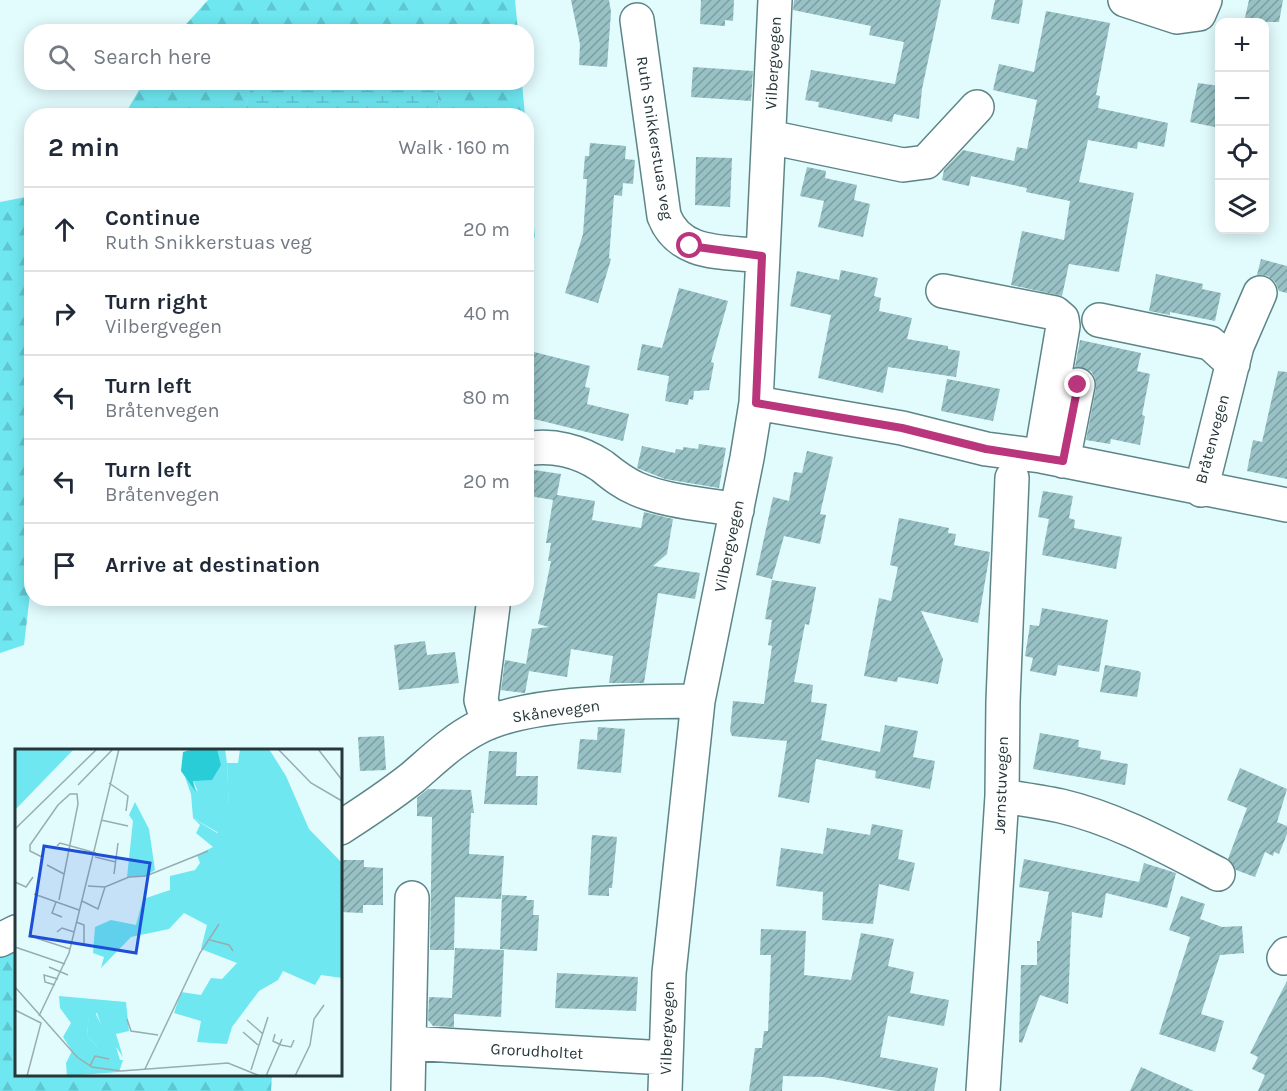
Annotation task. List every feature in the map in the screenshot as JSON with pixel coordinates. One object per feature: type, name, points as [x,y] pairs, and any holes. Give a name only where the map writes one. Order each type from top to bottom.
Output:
[{"type":"street","name":"Vilbergvegen","points":[[665,1091],[669,973],[698,701],[756,403],[775,0]]},
{"type":"street","points":[[1125,0],[1177,17],[1199,14],[1205,0]]},
{"type":"street","name":"Ruth Snikkerstuas veg","points":[[637,20],[664,216],[670,231],[676,238],[690,246],[762,256]]},
{"type":"street","points":[[769,137],[903,165],[926,162],[977,107]]},
{"type":"street","points":[[943,291],[1055,314],[1062,319],[1052,458]]},
{"type":"street","name":"Bråtenvegen","points":[[756,403],[902,428],[986,449],[1052,458],[1201,490],[1237,346],[1260,293]]},
{"type":"street","points":[[1099,320],[1210,343],[1233,364]]},
{"type":"street","points":[[1052,458],[1078,385]]},
{"type":"street","points":[[534,448],[543,446],[568,450],[600,465],[619,480],[639,490],[737,510]]},
{"type":"street","name":"Jørnstuvegen","points":[[983,1091],[1002,796],[1003,701],[1012,478]]},
{"type":"street","points":[[1201,490],[1287,505]]},
{"type":"street","points":[[488,723],[481,700],[493,606]]},
{"type":"street","name":"Skånevegen","points":[[342,827],[380,802],[443,750],[488,723],[531,712],[579,705],[698,701]]},
{"type":"street","points":[[1002,796],[1062,807],[1104,820],[1152,840],[1218,874]]},
{"type":"street","points":[[408,1091],[412,898]]},
{"type":"street","points":[[0,940],[15,932]]},
{"type":"street","name":"Grorudholtet","points":[[409,1043],[665,1058]]},
{"type":"green space","points":[[208,0],[515,0],[517,24],[186,24]]},
{"type":"green space","points":[[139,90],[251,90],[244,108],[129,108]]},
{"type":"green space","points":[[250,90],[436,90],[440,108],[244,108]]},
{"type":"green space","points":[[436,90],[523,90],[524,108],[440,108]]},
{"type":"green space","points":[[24,197],[24,606],[29,606],[24,645],[0,653],[0,202]]},
{"type":"green space","points":[[15,934],[15,1076],[272,1076],[271,1091],[0,1091],[0,948]]},
{"type":"building","points":[[571,0],[609,0],[611,12],[607,67],[579,65],[580,44]]},
{"type":"building","points":[[701,0],[734,0],[733,21],[725,20],[725,26],[700,24]]},
{"type":"building","points":[[794,0],[941,0],[922,89],[919,119],[894,114],[892,122],[818,107],[819,102],[805,100],[811,70],[895,84],[904,42],[869,35],[871,26],[793,10]]},
{"type":"building","points":[[995,0],[1023,0],[1019,24],[991,19]]},
{"type":"building","points":[[1249,0],[1283,0],[1279,22],[1269,22],[1269,18],[1245,18]]},
{"type":"building","points":[[1046,11],[1110,23],[1096,95],[1100,96],[1098,108],[1168,123],[1164,147],[1138,142],[1137,149],[1088,140],[1079,182],[1134,193],[1119,272],[1069,264],[1062,296],[1011,285],[1022,231],[1064,240],[1070,201],[1026,192],[1027,188],[971,176],[969,186],[942,180],[944,170],[963,150],[1014,161],[1017,147],[1027,149],[1037,100],[993,90],[999,64],[1034,72]]},
{"type":"building","points":[[693,67],[753,71],[751,101],[691,97]]},
{"type":"building","points":[[1198,83],[1215,85],[1215,127],[1190,122]]},
{"type":"building","points":[[590,143],[626,146],[625,159],[635,160],[633,184],[623,183],[622,196],[614,195],[609,258],[611,259],[598,303],[565,293],[583,234],[587,179],[583,179],[585,156],[589,156]]},
{"type":"building","points":[[696,157],[732,158],[730,207],[695,205]]},
{"type":"building","points":[[807,167],[826,171],[825,178],[857,185],[854,200],[870,204],[863,237],[818,227],[824,201],[800,196]]},
{"type":"building","points":[[1261,259],[1287,266],[1287,293],[1279,291],[1275,282],[1268,276],[1257,275]]},
{"type":"building","points":[[841,270],[878,278],[874,296],[881,298],[879,311],[912,318],[907,339],[948,346],[948,349],[960,351],[956,377],[888,367],[883,393],[818,378],[831,315],[790,306],[797,271],[839,280]]},
{"type":"building","points":[[1156,274],[1203,284],[1202,289],[1221,293],[1215,321],[1170,312],[1170,315],[1149,311]]},
{"type":"building","points":[[679,288],[728,301],[711,362],[714,363],[709,390],[694,391],[693,400],[689,399],[688,405],[665,401],[669,376],[637,370],[642,344],[662,348]]},
{"type":"building","points":[[1080,340],[1141,353],[1137,371],[1150,374],[1142,415],[1145,416],[1140,445],[1111,439],[1110,444],[1086,440],[1096,388],[1095,378],[1091,371],[1075,367]]},
{"type":"building","points":[[534,352],[590,366],[585,387],[590,388],[587,404],[629,414],[623,441],[534,419]]},
{"type":"building","points":[[1278,371],[1287,372],[1287,479],[1247,471],[1253,440],[1262,442]]},
{"type":"building","points":[[947,379],[1000,389],[993,421],[941,411]]},
{"type":"building","points":[[699,444],[726,448],[719,488],[665,479],[637,468],[642,446],[675,453],[676,449],[683,450],[683,447],[698,449]]},
{"type":"building","points":[[807,451],[833,457],[820,514],[826,515],[820,544],[784,536],[772,579],[756,575],[773,497],[789,501],[794,472],[802,473]]},
{"type":"building","points":[[534,470],[561,474],[557,495],[595,501],[592,520],[641,528],[644,512],[673,519],[667,554],[653,566],[700,573],[695,599],[658,593],[644,683],[609,683],[613,656],[571,649],[567,677],[529,671],[525,693],[501,690],[505,660],[526,664],[532,629],[549,627],[538,624],[551,561],[548,561],[551,543],[546,543],[553,500],[534,497]]},
{"type":"building","points":[[1043,491],[1073,496],[1069,518],[1075,520],[1074,528],[1122,537],[1116,569],[1042,555],[1049,519],[1038,517]]},
{"type":"building","points":[[899,518],[949,528],[948,533],[956,534],[954,545],[990,552],[978,623],[921,611],[943,659],[938,684],[898,677],[897,682],[864,676],[879,598],[891,601],[898,567],[890,565]]},
{"type":"building","points":[[772,580],[816,587],[809,625],[805,624],[794,682],[813,685],[811,702],[827,704],[821,740],[880,752],[885,725],[918,731],[913,757],[935,761],[930,789],[875,778],[876,771],[816,759],[809,803],[778,797],[787,741],[732,736],[730,731],[733,701],[764,704],[772,646],[768,645],[772,620],[765,619]]},
{"type":"building","points":[[1042,608],[1108,620],[1099,672],[1058,665],[1056,676],[1030,671],[1033,658],[1025,656],[1030,625],[1039,626]]},
{"type":"building","points":[[425,641],[427,655],[455,652],[459,683],[399,690],[394,645]]},
{"type":"building","points":[[1105,665],[1141,673],[1137,697],[1100,692]]},
{"type":"building","points":[[598,727],[625,729],[621,773],[577,769],[580,739],[597,740]]},
{"type":"building","points":[[1040,733],[1079,740],[1078,747],[1101,751],[1100,759],[1128,764],[1125,785],[1033,769]]},
{"type":"building","points":[[384,736],[386,770],[360,771],[358,737]]},
{"type":"building","points":[[489,751],[517,752],[516,776],[538,776],[537,805],[484,804]]},
{"type":"building","points":[[1240,768],[1287,789],[1277,822],[1287,826],[1287,834],[1279,854],[1274,852],[1273,856],[1265,852],[1255,877],[1236,870],[1228,859],[1247,808],[1227,800]]},
{"type":"building","points":[[428,789],[471,790],[474,813],[471,813],[469,854],[504,856],[501,899],[455,897],[454,950],[430,950],[432,817],[417,816],[417,798]]},
{"type":"building","points":[[872,824],[903,830],[898,859],[915,863],[909,891],[879,884],[873,924],[822,920],[823,892],[776,886],[781,848],[823,854],[827,828],[870,835]]},
{"type":"building","points":[[592,835],[617,837],[612,888],[609,888],[609,896],[588,895]]},
{"type":"building","points":[[1024,859],[1139,882],[1144,863],[1176,873],[1167,908],[1106,893],[1102,918],[1072,912],[1068,1004],[1040,995],[1022,1043],[1019,1042],[1021,965],[1037,965],[1037,941],[1040,941],[1049,892],[1019,887]]},
{"type":"building","points":[[342,860],[364,860],[364,867],[383,868],[383,905],[363,905],[363,913],[342,912]]},
{"type":"building","points":[[502,895],[527,896],[526,900],[534,900],[533,915],[539,915],[537,951],[500,949]]},
{"type":"building","points":[[1181,896],[1205,904],[1200,919],[1222,927],[1242,926],[1244,953],[1220,955],[1201,1014],[1224,1021],[1215,1052],[1159,1034],[1190,937],[1169,930]]},
{"type":"building","points":[[761,929],[806,931],[804,975],[851,980],[861,933],[894,939],[888,966],[914,972],[910,993],[949,1000],[944,1026],[888,1016],[880,1057],[938,1068],[934,1091],[895,1091],[823,1077],[783,1076],[782,1091],[749,1091],[755,1048],[762,1048],[764,1031],[768,1031],[771,955],[760,955]]},
{"type":"building","points":[[455,948],[504,950],[501,1017],[454,1014],[454,1027],[433,1026],[428,1020],[429,997],[452,998]]},
{"type":"building","points":[[557,973],[638,977],[636,1011],[555,1008]]},
{"type":"building","points":[[1287,981],[1287,1091],[1258,1091],[1265,1075],[1252,1069],[1258,1057],[1250,1053]]},
{"type":"building","points":[[1141,1067],[1194,1091],[1130,1091]]},
{"type":"route","points":[[690,246],[762,256],[756,403],[902,428],[986,449],[1063,461],[1078,385]]}]
